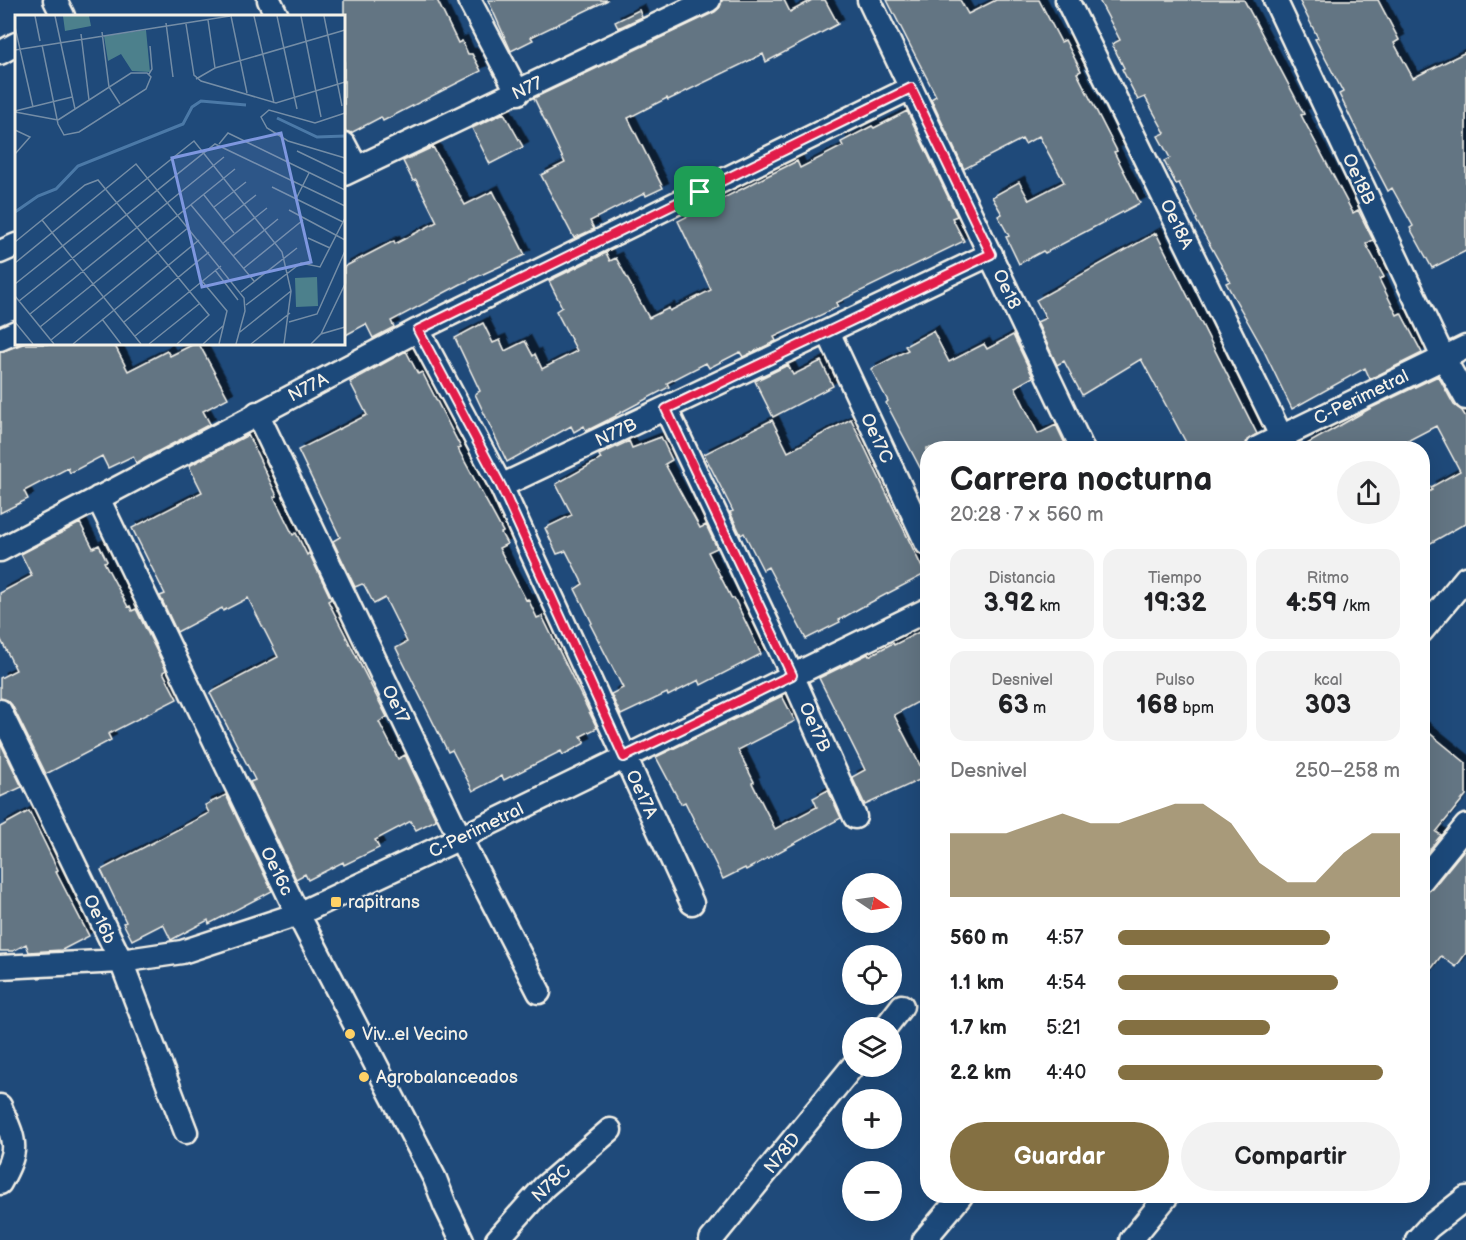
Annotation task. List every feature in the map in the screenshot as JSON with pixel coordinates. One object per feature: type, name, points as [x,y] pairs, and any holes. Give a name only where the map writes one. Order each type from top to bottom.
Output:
[{"type":"street","points":[[55,0],[62,15]]},
{"type":"street","points":[[269,0],[276,15]]},
{"type":"street","points":[[469,0],[518,93]]},
{"type":"street","name":"N77","points":[[350,170],[518,93],[675,8],[709,0]]},
{"type":"street","name":"Oe18","points":[[869,0],[1079,441]]},
{"type":"street","name":"Oe18A","points":[[1067,0],[1284,441]]},
{"type":"street","name":"Oe18B","points":[[1275,0],[1443,357],[1466,398]]},
{"type":"street","points":[[0,53],[15,45]]},
{"type":"street","name":"N77A","points":[[0,550],[418,330],[911,88]]},
{"type":"street","points":[[345,148],[350,170]]},
{"type":"street","points":[[0,252],[15,244]]},
{"type":"street","name":"N77B","points":[[501,486],[991,254]]},
{"type":"street","name":"Oe17A","points":[[418,330],[501,486],[692,903]]},
{"type":"street","points":[[0,339],[15,332]]},
{"type":"street","name":"Oe17C","points":[[828,332],[920,529]]},
{"type":"street","name":"C-Perimetral","points":[[1286,441],[1466,347]]},
{"type":"street","name":"Oe17B","points":[[666,409],[792,675],[855,817]]},
{"type":"street","name":"Oe17","points":[[257,414],[460,838],[539,992]]},
{"type":"street","name":"Oe16c","points":[[98,498],[298,914],[435,1179],[462,1240]]},
{"type":"street","points":[[1430,621],[1466,578]]},
{"type":"street","name":"C-Perimetral","points":[[0,967],[121,961],[182,952],[298,914],[460,838],[920,613]]},
{"type":"street","name":"Oe16b","points":[[0,711],[121,961],[186,1132]]},
{"type":"street","points":[[1430,870],[1466,826]]},
{"type":"street","points":[[894,1017],[902,1006]]},
{"type":"street","name":"N78D","points":[[712,1240],[844,1077]]},
{"type":"street","points":[[0,1106],[12,1135],[14,1154],[0,1184]]},
{"type":"street","name":"N78C","points":[[496,1240],[544,1187],[610,1130]]},
{"type":"street","points":[[1417,1240],[1429,1227],[1466,1198]]},
{"type":"street","points":[[924,1240],[955,1203]]},
{"type":"street","points":[[1131,1240],[1161,1203]]},
{"type":"building","points":[[344,0],[437,0],[458,43],[462,41],[468,54],[472,54],[481,71],[383,121],[381,117],[351,133],[345,131]]},
{"type":"building","points":[[488,0],[608,0],[531,37],[533,40],[511,51]]},
{"type":"building","points":[[722,0],[784,0],[790,12],[812,0],[825,0],[838,24],[766,62],[763,54],[628,118],[663,188],[646,196],[645,193],[590,221],[594,229],[574,238],[541,175],[565,163],[534,98],[715,12]]},
{"type":"building","points":[[887,0],[960,0],[968,14],[996,0],[1039,0],[1061,42],[1065,40],[1081,71],[1077,73],[1117,151],[1114,152],[1140,203],[1045,253],[1043,251],[1019,264],[1006,237],[1009,236],[998,216],[1002,214],[992,197],[1019,182],[1029,200],[1064,182],[1039,136],[1025,144],[1022,139],[964,169],[931,99],[936,96]]},
{"type":"building","points":[[1099,0],[1244,0],[1353,213],[1358,210],[1373,240],[1366,244],[1384,277],[1379,279],[1397,315],[1401,313],[1422,353],[1370,379],[1365,368],[1292,409],[1262,347],[1226,283],[1230,281],[1196,220],[1179,183],[1176,184],[1164,161],[1170,158],[1158,136],[1165,133],[1145,97],[1138,100],[1122,69],[1124,68],[1112,44],[1120,40]]},
{"type":"building","points":[[1299,0],[1378,0],[1399,40],[1394,43],[1413,78],[1466,52],[1466,251],[1432,268],[1410,228],[1413,226],[1392,188],[1388,191],[1360,137],[1339,94],[1343,92],[1315,39],[1318,38]]},
{"type":"building","points":[[639,10],[642,17],[618,28],[615,22]]},
{"type":"building","points":[[907,111],[957,216],[952,218],[964,241],[836,303],[838,307],[774,337],[776,341],[743,357],[740,352],[709,368],[706,363],[667,383],[669,387],[586,431],[584,426],[574,432],[571,426],[507,462],[475,394],[480,391],[455,338],[483,323],[493,343],[500,340],[505,351],[525,341],[533,356],[535,354],[542,369],[577,351],[556,311],[562,307],[549,281],[606,253],[610,261],[616,258],[649,318],[669,308],[670,311],[711,290],[678,221],[797,161],[800,168],[843,146],[841,142]]},
{"type":"building","points":[[504,113],[523,147],[490,164],[472,128]]},
{"type":"building","points":[[433,147],[465,205],[493,191],[525,255],[461,284],[391,321],[394,327],[373,338],[366,324],[345,335],[345,266],[437,222],[416,180],[413,181],[403,161]]},
{"type":"building","points":[[1156,233],[1257,434],[1247,441],[1185,441],[1141,359],[1082,395],[1064,361],[1057,365],[1037,322],[1046,318],[1036,300]]},
{"type":"building","points":[[933,331],[949,362],[984,344],[987,349],[1013,335],[1033,377],[1015,387],[1038,434],[1056,425],[1064,441],[920,441],[920,468],[871,369],[908,350],[905,346]]},
{"type":"building","points":[[20,345],[115,345],[128,371],[167,351],[170,356],[192,345],[200,345],[228,398],[203,411],[210,424],[136,463],[133,456],[108,468],[102,456],[70,473],[68,468],[24,491],[28,499],[0,513],[0,352]]},
{"type":"building","points":[[406,351],[418,374],[422,372],[461,448],[458,449],[503,532],[501,533],[507,544],[499,548],[537,618],[542,616],[597,728],[581,736],[585,743],[563,755],[561,751],[504,780],[502,776],[473,791],[452,750],[448,752],[396,648],[407,642],[385,598],[374,604],[364,585],[355,587],[333,541],[340,537],[298,450],[367,415],[350,382]]},
{"type":"building","points":[[821,361],[833,386],[773,417],[755,381],[788,365],[793,375]]},
{"type":"building","points":[[1438,376],[1454,405],[1466,417],[1466,523],[1430,543],[1431,487],[1460,471],[1436,426],[1407,441],[1312,441],[1371,408]]},
{"type":"building","points":[[851,419],[920,564],[920,577],[806,639],[768,567],[763,570],[744,533],[741,535],[730,512],[733,511],[704,454],[772,420],[788,452]]},
{"type":"building","points":[[248,435],[277,496],[274,497],[293,535],[296,533],[307,555],[309,553],[331,599],[328,601],[387,717],[379,722],[398,759],[405,755],[436,820],[416,830],[411,821],[375,840],[379,848],[344,865],[343,862],[308,880],[305,874],[296,879],[250,782],[255,780],[210,693],[278,657],[248,598],[223,611],[222,608],[177,632],[160,596],[165,594],[132,528],[202,492],[189,466]]},
{"type":"building","points":[[661,437],[672,460],[665,464],[700,528],[706,525],[717,548],[708,552],[732,599],[734,598],[761,654],[701,685],[699,680],[668,696],[667,693],[621,715],[611,694],[623,688],[575,589],[583,584],[566,551],[557,554],[545,528],[572,515],[556,484],[601,459],[599,455],[629,441],[632,448]]},
{"type":"building","points":[[80,523],[93,548],[99,545],[107,561],[104,562],[128,607],[130,606],[132,611],[136,609],[166,670],[163,672],[177,699],[108,734],[111,740],[46,774],[12,705],[0,698],[0,678],[16,670],[0,638],[0,593],[32,576],[21,554]]},
{"type":"building","points":[[920,632],[920,701],[894,715],[920,765],[920,780],[865,805],[852,777],[865,770],[819,678],[893,643],[894,645]]},
{"type":"building","points":[[782,696],[795,721],[738,750],[754,782],[752,783],[775,829],[817,807],[813,798],[828,790],[841,818],[746,870],[745,868],[723,879],[685,802],[681,804],[656,757]]},
{"type":"building","points":[[1430,734],[1466,763],[1466,795],[1436,832],[1441,835],[1430,849]]},
{"type":"building","points":[[0,742],[22,787],[0,797]]},
{"type":"building","points":[[226,795],[272,891],[209,924],[208,920],[171,940],[163,924],[132,940],[123,923],[126,922],[101,870],[209,813],[205,805]]},
{"type":"building","points":[[29,811],[58,870],[56,872],[89,936],[62,950],[29,952],[26,944],[13,951],[0,951],[0,827]]},
{"type":"building","points":[[1463,851],[1466,853],[1466,953],[1456,967],[1441,956],[1430,970],[1430,890]]},
{"type":"place","name":"rapitrans","points":[[336,902]]},
{"type":"place","name":"Viv...el Vecino","points":[[350,1034]]},
{"type":"place","name":"Agrobalanceados","points":[[364,1077]]},
{"type":"route","points":[[911,88],[991,254],[666,409],[792,675],[624,757],[501,486],[418,330],[700,192],[911,88]]}]
